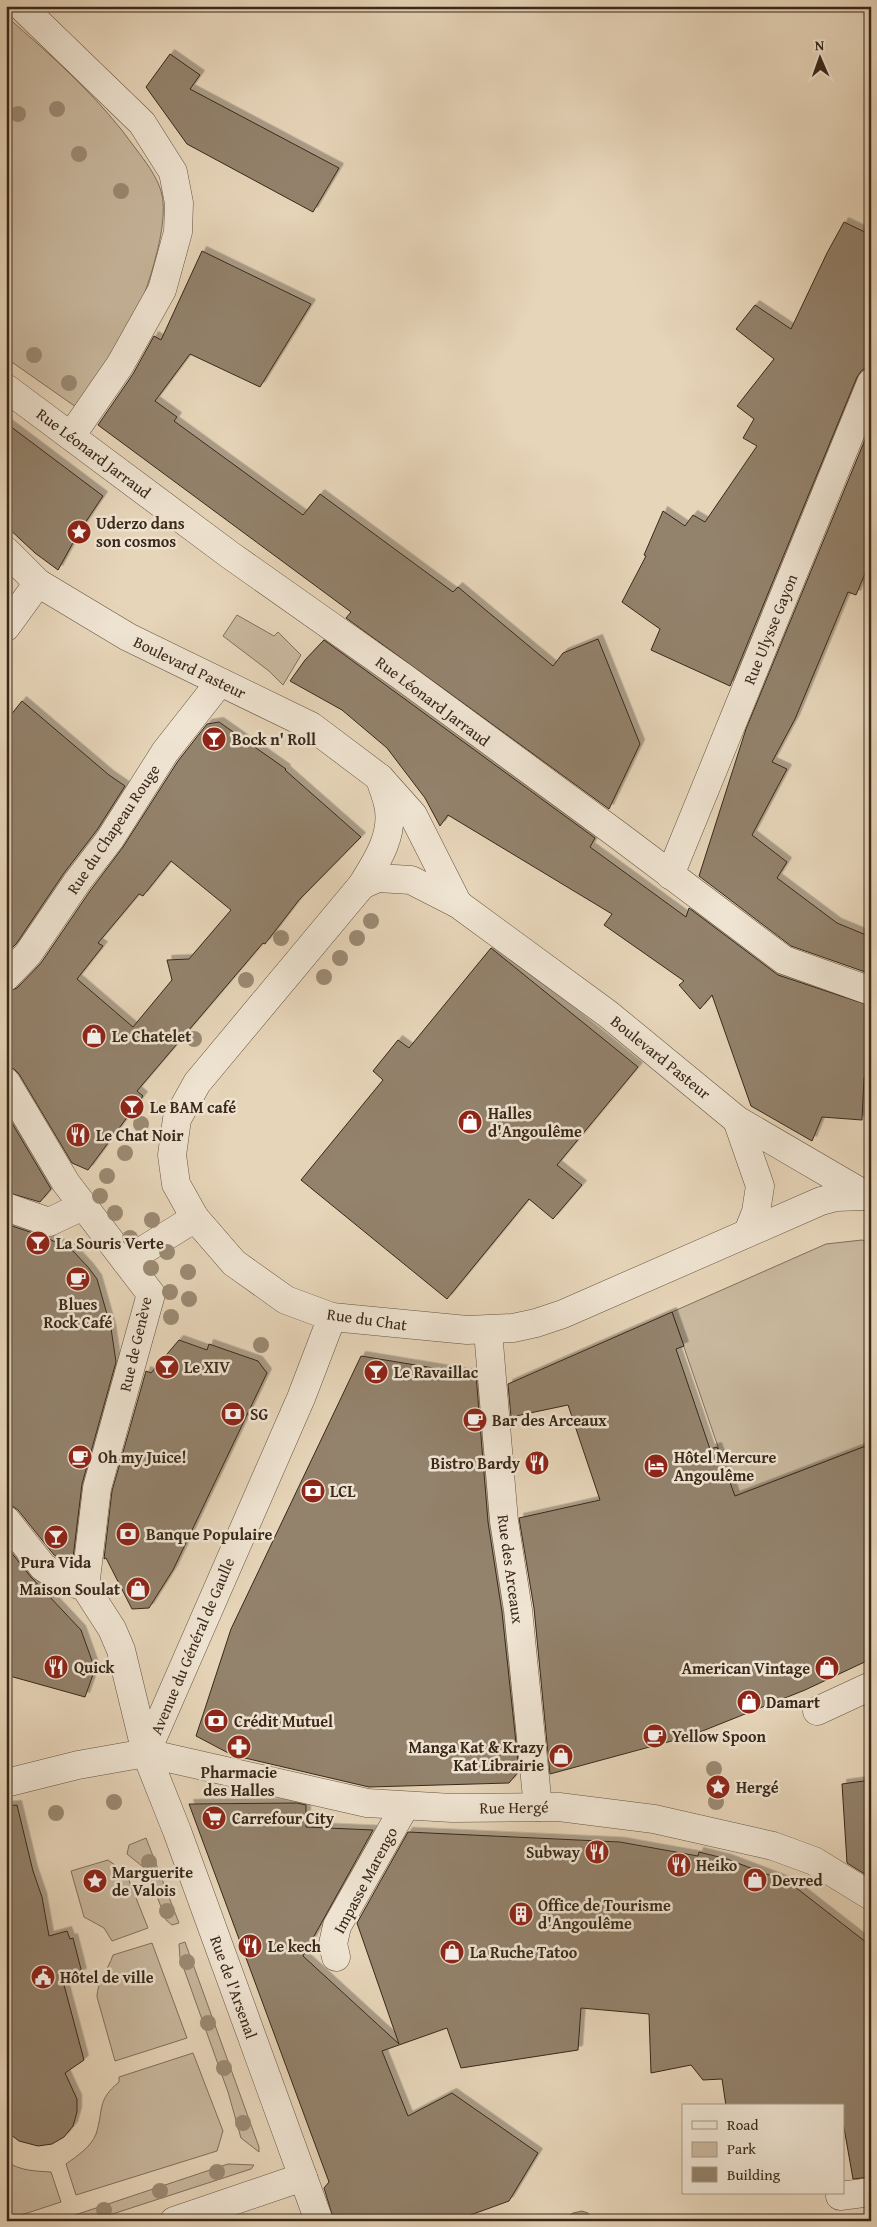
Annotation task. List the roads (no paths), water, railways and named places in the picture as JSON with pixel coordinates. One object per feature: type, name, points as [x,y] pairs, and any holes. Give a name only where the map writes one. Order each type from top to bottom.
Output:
[{"type":"street","points":[[21,6],[142,123],[173,172],[179,203],[178,232],[162,290],[120,365],[71,436]]},
{"type":"street","name":"Rue Ulysse Gayon","points":[[670,875],[871,383]]},
{"type":"street","name":"Rue Léonard Jarraud","points":[[6,388],[230,554],[403,677],[784,960],[871,992]]},
{"type":"street","name":"Boulevard Pasteur","points":[[6,551],[38,584],[128,636],[311,726],[380,778],[413,815],[458,904]]},
{"type":"street","points":[[6,627],[38,584]]},
{"type":"street","name":"Rue du Chapeau Rouge","points":[[6,977],[28,954],[110,838],[165,752],[220,682]]},
{"type":"street","points":[[362,885],[383,850],[389,821],[389,805],[380,778]]},
{"type":"street","name":"Boulevard Pasteur","points":[[362,885],[378,878],[412,880],[458,904],[608,1014],[737,1120],[868,1197]]},
{"type":"street","name":"Rue du Chat","points":[[362,885],[197,1082],[177,1119],[172,1155],[176,1184],[195,1218],[234,1263],[286,1300],[332,1317],[488,1330],[536,1323],[563,1314],[821,1201],[836,1197],[868,1197]]},
{"type":"street","name":"Rue de Genève","points":[[6,1082],[66,1182],[151,1294],[97,1488],[85,1587]]},
{"type":"street","points":[[737,1120],[760,1186],[756,1212],[748,1232]]},
{"type":"street","points":[[6,1207],[49,1222],[83,1206]]},
{"type":"street","points":[[126,1261],[195,1218]]},
{"type":"street","name":"Avenue du Général de Gaulle","points":[[146,1753],[301,1398],[332,1317]]},
{"type":"street","name":"Rue des Arceaux","points":[[488,1330],[504,1521],[518,1610],[538,1807]]},
{"type":"street","points":[[6,1520],[43,1567],[63,1580],[85,1587]]},
{"type":"street","name":"Rue de l'Arsenal","points":[[85,1587],[112,1629],[121,1650],[146,1753],[177,1831],[319,2221]]},
{"type":"street","points":[[817,1711],[871,1686]]},
{"type":"street","points":[[6,1783],[78,1765],[146,1753]]},
{"type":"street","name":"Rue Hergé","points":[[146,1753],[366,1803],[452,1808],[559,1807],[654,1819],[773,1846],[814,1861],[865,1887]]},
{"type":"street","name":"Impasse Marengo","points":[[336,1957],[333,1944],[337,1926],[405,1806]]},
{"type":"street","points":[[174,2221],[303,2177]]},
{"type":"street","points":[[840,2196],[871,2192]]},
{"type":"place","name":"Uderzo dans son cosmos","points":[[79,532]]},
{"type":"place","name":"Bock n' Roll","points":[[214,739]]},
{"type":"place","name":"Le Chatelet","points":[[94,1036]]},
{"type":"place","name":"Le BAM café","points":[[132,1107]]},
{"type":"place","name":"Halles d'Angoulême","points":[[470,1122]]},
{"type":"place","name":"Le Chat Noir","points":[[78,1135]]},
{"type":"place","name":"La Souris Verte","points":[[38,1243]]},
{"type":"place","name":"Blues Rock Café","points":[[78,1279]]},
{"type":"place","name":"Le XIV","points":[[167,1367]]},
{"type":"place","name":"Le Ravaillac","points":[[376,1372]]},
{"type":"place","name":"SG","points":[[233,1414]]},
{"type":"place","name":"Bar des Arceaux","points":[[475,1420]]},
{"type":"place","name":"Oh my Juice!","points":[[80,1457]]},
{"type":"place","name":"Bistro Bardy","points":[[537,1463]]},
{"type":"place","name":"Hôtel Mercure Angoulême","points":[[656,1466]]},
{"type":"place","name":"LCL","points":[[313,1491]]},
{"type":"place","name":"Banque Populaire","points":[[128,1534]]},
{"type":"place","name":"Pura Vida","points":[[56,1537]]},
{"type":"place","name":"Maison Soulat","points":[[138,1589]]},
{"type":"place","name":"Quick","points":[[56,1667]]},
{"type":"place","name":"American Vintage","points":[[827,1668]]},
{"type":"place","name":"Damart","points":[[749,1702]]},
{"type":"place","name":"Crédit Mutuel","points":[[216,1721]]},
{"type":"place","name":"Yellow Spoon","points":[[655,1736]]},
{"type":"place","name":"Pharmacie des Halles","points":[[239,1747]]},
{"type":"place","name":"Manga Kat & Krazy Kat Librairie","points":[[561,1756]]},
{"type":"place","name":"Hergé","points":[[718,1787]]},
{"type":"place","name":"Carrefour City","points":[[214,1818]]},
{"type":"place","name":"Subway","points":[[597,1852]]},
{"type":"place","name":"Heiko","points":[[679,1865]]},
{"type":"place","name":"Devred","points":[[755,1880]]},
{"type":"place","name":"Marguerite de Valois","points":[[95,1881]]},
{"type":"place","name":"Office de Tourisme d'Angoulême","points":[[521,1914]]},
{"type":"place","name":"Le kech","points":[[250,1946]]},
{"type":"place","name":"La Ruche Tatoo","points":[[452,1952]]},
{"type":"place","name":"Hôtel de ville","points":[[43,1977]]}]
